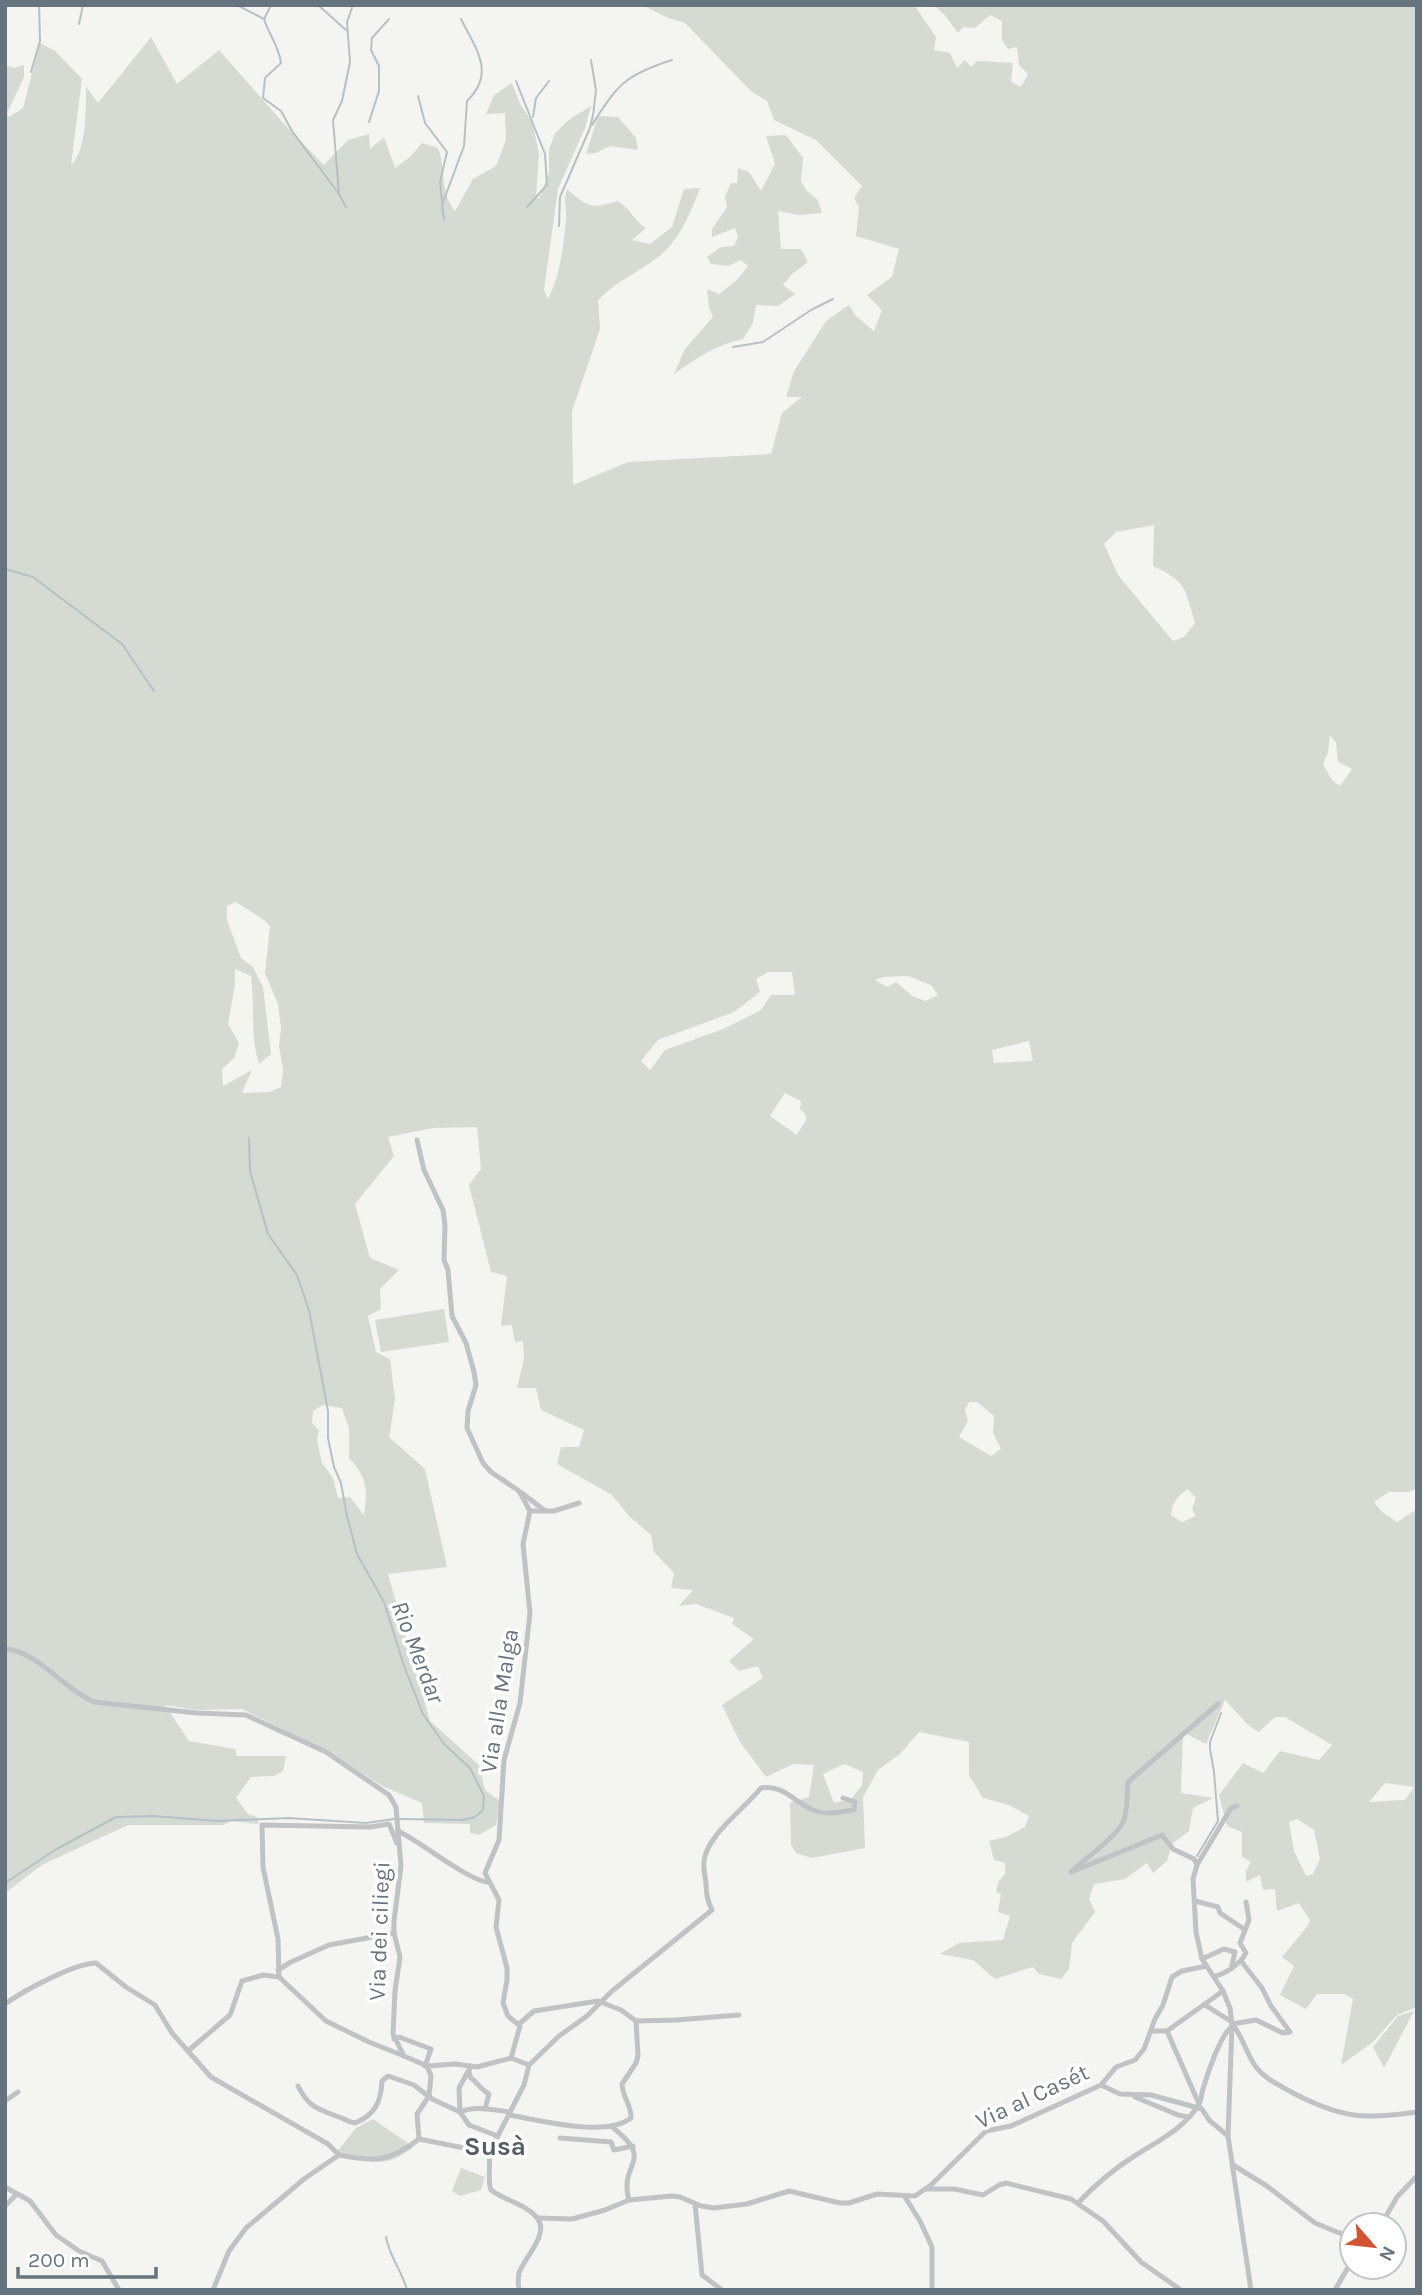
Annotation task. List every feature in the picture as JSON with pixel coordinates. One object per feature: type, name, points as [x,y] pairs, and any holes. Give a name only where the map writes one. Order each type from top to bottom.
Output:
[{"type":"street","points":[[417,1140],[424,1170],[443,1210],[444,1260],[448,1269],[452,1316],[466,1343],[474,1372],[476,1385],[468,1411],[467,1428],[483,1463],[491,1472],[544,1510]]},
{"type":"street","points":[[519,1491],[530,1511],[572,1507],[579,1503]]},
{"type":"street","name":"Via alla Malga","points":[[519,2024],[508,2016],[503,2003],[508,1980],[496,1927],[499,1900],[485,1869],[499,1840],[504,1760],[520,1703],[530,1613],[523,1544],[530,1511]]},
{"type":"street","name":"Via dei ciliegi","points":[[5,1649],[23,1654],[94,1702],[197,1713],[239,1713],[326,1752],[342,1765],[381,1788],[394,1802],[399,1846],[400,1878],[394,1933],[400,1957],[394,1991],[394,2039]]},
{"type":"street","points":[[1197,1865],[1190,1855],[1173,1849],[1162,1835],[1071,1872],[1090,1853],[1099,1849],[1123,1822],[1128,1782],[1218,1704]]},
{"type":"street","points":[[519,2290],[519,2274],[538,2239],[540,2223],[537,2218],[491,2190],[489,2153],[524,2085],[529,2065],[559,2036],[587,2016],[712,1910],[707,1901],[703,1863],[708,1848],[719,1831],[746,1807],[761,1788],[779,1788],[806,1807],[824,1813],[854,1810],[855,1802],[843,1798]]},
{"type":"street","points":[[1237,1806],[1231,1808],[1197,1865],[1193,1879],[1196,1932],[1202,1959],[1223,1991],[1230,2008],[1232,2024],[1228,2136],[1251,2290]]},
{"type":"street","points":[[409,1836],[399,1846],[389,1824],[370,1827],[262,1825],[263,1867],[278,1938],[279,1974],[326,2021],[426,2066],[455,2064],[470,2069],[511,2057],[529,2065]]},
{"type":"street","points":[[397,1827],[469,1877],[481,1883],[489,1882]]},
{"type":"street","points":[[1195,1901],[1218,1907],[1220,1913],[1244,1929]]},
{"type":"street","points":[[1214,1976],[1222,1975],[1241,1961],[1246,1953],[1240,1943],[1249,1920],[1246,1902]]},
{"type":"street","points":[[188,2050],[230,2015],[237,1988],[242,1981],[279,1974],[291,1962],[329,1945],[394,1933]]},
{"type":"street","points":[[1202,1959],[1224,1948],[1235,1952],[1232,1966]]},
{"type":"street","points":[[1078,2203],[1120,2166],[1162,2141],[1189,2117],[1197,2106],[1222,2038],[1232,2024],[1255,2020],[1283,2033],[1290,2032],[1241,1961]]},
{"type":"street","points":[[5,2004],[23,1991],[83,1965],[96,1964],[155,2005],[172,2032],[211,2077],[328,2144],[339,2155],[379,2160],[406,2149],[419,2139],[489,2153]]},
{"type":"street","name":"Via al Casét","points":[[926,2189],[986,2131],[1011,2126],[1101,2085],[1116,2067],[1135,2060],[1143,2049],[1172,1977],[1182,1971],[1207,1966]]},
{"type":"street","points":[[1151,2031],[1167,2031],[1223,1991]]},
{"type":"street","points":[[511,2057],[519,2024],[534,2011],[602,2002],[621,2010],[636,2021],[739,2015]]},
{"type":"street","points":[[1205,2005],[1232,2024],[1254,2064],[1266,2078],[1315,2104],[1350,2116],[1380,2118],[1417,2112]]},
{"type":"street","points":[[460,2112],[485,2109],[587,2127],[612,2127],[627,2122],[631,2115],[622,2084],[638,2056],[636,2021]]},
{"type":"street","points":[[1167,2031],[1197,2106]]},
{"type":"street","points":[[404,2056],[394,2039],[399,2037],[431,2049],[426,2066],[430,2076],[429,2096],[417,2114],[419,2139]]},
{"type":"street","points":[[470,2069],[470,2077],[476,2081],[478,2087],[489,2094],[485,2109]]},
{"type":"street","points":[[460,2112],[459,2088],[470,2069]]},
{"type":"street","points":[[298,2086],[304,2100],[327,2114],[355,2123],[375,2110],[380,2101],[382,2081],[385,2077],[414,2085],[460,2112],[469,2125],[497,2138]]},
{"type":"street","points":[[1101,2085],[1114,2092],[1189,2117]]},
{"type":"street","points":[[5,2101],[19,2092]]},
{"type":"street","points":[[1129,2095],[1151,2095],[1197,2106],[1228,2136]]},
{"type":"street","points":[[612,2127],[626,2137],[636,2152],[626,2183],[629,2200]]},
{"type":"street","points":[[560,2138],[611,2142],[614,2150],[633,2146]]},
{"type":"street","points":[[213,2290],[229,2251],[246,2228],[304,2179],[339,2155]]},
{"type":"street","points":[[1232,2164],[1267,2186],[1315,2224],[1338,2233]]},
{"type":"street","points":[[1389,2211],[1397,2197],[1417,2176]]},
{"type":"street","points":[[537,2218],[572,2219],[629,2200],[672,2196],[714,2208],[730,2207],[789,2191],[849,2203],[877,2194],[915,2196],[926,2189],[954,2189],[983,2195],[1006,2183],[1078,2203],[1103,2221],[1141,2262],[1181,2290]]},
{"type":"street","points":[[5,2187],[30,2201],[56,2235],[79,2251],[102,2261],[119,2290]]},
{"type":"street","points":[[5,2206],[17,2193]]},
{"type":"street","points":[[905,2197],[932,2247],[932,2290]]},
{"type":"street","points":[[695,2204],[702,2276],[722,2290]]},
{"type":"shaded area","points":[[642,5],[914,5],[936,37],[934,50],[950,53],[957,68],[965,60],[971,67],[977,61],[1013,63],[1011,82],[1021,87],[1028,74],[1019,65],[1017,47],[1008,49],[1002,40],[1002,21],[990,15],[975,28],[963,27],[958,33],[944,14],[933,5],[1417,5],[1417,1489],[1409,1492],[1389,1492],[1374,1502],[1382,1512],[1397,1522],[1417,1509],[1417,2007],[1397,2015],[1373,2042],[1341,2065],[1353,1999],[1344,1994],[1317,1994],[1306,2009],[1280,1995],[1294,1966],[1282,1957],[1310,1920],[1299,1903],[1277,1911],[1275,1889],[1263,1890],[1260,1875],[1246,1882],[1246,1871],[1251,1862],[1242,1857],[1242,1832],[1227,1826],[1219,1795],[1243,1763],[1263,1773],[1280,1751],[1319,1760],[1332,1745],[1285,1717],[1275,1717],[1259,1732],[1249,1726],[1225,1700],[1206,1744],[1183,1732],[1181,1793],[1213,1798],[1193,1808],[1189,1831],[1172,1844],[1167,1861],[1153,1873],[1147,1863],[1125,1879],[1094,1884],[1089,1899],[1095,1912],[1072,1943],[1069,1969],[1061,1979],[1039,1974],[1033,1967],[995,1979],[973,1960],[940,1954],[959,1943],[1003,1940],[1010,1916],[998,1912],[1001,1894],[996,1892],[999,1881],[1005,1874],[1005,1863],[994,1860],[989,1841],[1006,1837],[1025,1827],[1029,1816],[1009,1805],[983,1798],[969,1775],[969,1742],[919,1732],[900,1754],[878,1770],[863,1797],[865,1848],[812,1858],[796,1853],[791,1845],[790,1803],[809,1797],[814,1765],[793,1764],[766,1777],[740,1742],[722,1705],[763,1678],[758,1666],[739,1671],[729,1661],[754,1639],[732,1624],[734,1618],[696,1604],[679,1606],[693,1590],[671,1588],[674,1573],[654,1552],[651,1535],[629,1516],[612,1495],[557,1464],[561,1447],[579,1447],[584,1430],[541,1410],[536,1388],[517,1388],[524,1359],[523,1341],[515,1342],[512,1325],[501,1326],[507,1276],[491,1272],[469,1185],[481,1169],[477,1127],[433,1128],[388,1137],[394,1156],[355,1204],[370,1258],[399,1270],[380,1289],[381,1309],[368,1316],[376,1352],[390,1359],[395,1399],[389,1437],[425,1469],[447,1567],[388,1574],[430,1721],[479,1765],[485,1790],[500,1801],[496,1825],[479,1835],[470,1833],[470,1824],[424,1823],[422,1803],[382,1786],[329,1752],[242,1709],[197,1710],[165,1705],[189,1741],[235,1749],[237,1756],[286,1756],[283,1771],[274,1776],[251,1777],[236,1798],[248,1814],[257,1817],[259,1824],[230,1821],[224,1825],[128,1825],[42,1865],[5,1893],[5,65],[14,68],[24,65],[24,77],[7,113],[9,117],[23,108],[40,43],[55,51],[82,79],[71,165],[83,139],[86,86],[98,103],[151,37],[177,84],[219,50],[324,165],[348,140],[369,134],[370,149],[384,137],[395,168],[422,143],[438,148],[445,189],[455,211],[473,179],[496,166],[506,140],[505,113],[486,114],[494,95],[512,83],[520,104],[532,122],[539,153],[536,197],[539,199],[549,172],[549,150],[555,133],[570,119],[591,106],[585,128],[558,189],[544,290],[548,299],[562,252],[567,189],[590,205],[618,201],[646,228],[632,240],[650,244],[672,227],[684,189],[700,188],[683,226],[665,251],[598,300],[600,329],[572,411],[573,485],[628,462],[771,454],[782,413],[802,397],[786,397],[794,371],[826,321],[849,305],[856,316],[874,331],[882,310],[867,295],[892,277],[899,249],[856,236],[859,207],[854,198],[862,186],[816,140],[774,120],[767,101],[751,91],[685,23]],"holes":[[[1154,525],[1153,566],[1173,577],[1183,587],[1195,623],[1184,637],[1173,641],[1118,575],[1104,544],[1116,532]],[[1330,735],[1336,743],[1338,762],[1352,769],[1340,786],[1332,780],[1323,764]],[[236,902],[270,926],[265,973],[278,1004],[281,1029],[279,1046],[283,1070],[281,1087],[270,1092],[242,1093],[252,1070],[223,1086],[222,1069],[234,1058],[239,1043],[228,1024],[235,969],[251,976],[259,1064],[271,1054],[263,987],[253,967],[241,958],[227,920],[227,906]],[[768,972],[792,972],[795,995],[771,995],[761,1010],[723,1029],[665,1050],[650,1070],[641,1061],[658,1040],[734,1012],[760,992],[756,979]],[[908,976],[931,985],[938,995],[925,1001],[912,996],[896,982],[887,987],[875,980]],[[1029,1041],[1033,1061],[994,1063],[992,1050]],[[785,1093],[801,1101],[800,1109],[806,1115],[797,1135],[770,1116]],[[969,1402],[977,1402],[994,1416],[993,1433],[1001,1449],[991,1456],[959,1437],[968,1421],[965,1410]],[[323,1405],[342,1408],[349,1429],[349,1458],[360,1471],[365,1484],[364,1515],[350,1497],[338,1498],[333,1478],[322,1463],[317,1440],[319,1430],[312,1423],[313,1411]],[[1188,1489],[1196,1498],[1192,1509],[1196,1516],[1182,1522],[1171,1515],[1178,1497]],[[844,1764],[863,1772],[862,1785],[852,1798],[834,1803],[823,1774]],[[1385,1783],[1414,1787],[1405,1800],[1369,1802]],[[1297,1819],[1314,1830],[1320,1859],[1313,1874],[1306,1876],[1294,1851],[1289,1822]]]},
{"type":"shaded area","points":[[598,116],[618,117],[636,138],[638,150],[610,146],[596,153],[586,154]]},
{"type":"shaded area","points":[[786,135],[803,158],[801,181],[806,190],[818,200],[822,213],[799,215],[778,211],[781,249],[801,249],[808,262],[783,285],[795,294],[778,306],[756,305],[753,323],[743,339],[715,348],[674,374],[685,349],[713,317],[707,289],[719,294],[736,281],[748,266],[741,260],[728,266],[711,264],[707,257],[721,247],[734,246],[738,237],[735,228],[712,237],[712,229],[727,207],[725,197],[731,183],[737,183],[738,168],[749,172],[761,191],[775,164],[766,136]]},
{"type":"shaded area","points":[[444,1309],[449,1342],[381,1352],[375,1320]]},
{"type":"shaded area","points":[[1414,2011],[1384,2068],[1373,2047],[1398,2016]]},
{"type":"shaded area","points":[[373,2119],[413,2147],[394,2159],[376,2162],[336,2153],[356,2128]]},
{"type":"shaded area","points":[[461,2168],[485,2177],[481,2190],[460,2196],[452,2191]]},
{"type":"waterway","points":[[31,72],[40,41],[39,5]]},
{"type":"waterway","points":[[79,24],[83,5]]},
{"type":"waterway","points":[[237,5],[264,19]]},
{"type":"waterway","points":[[271,5],[264,19],[281,63],[265,78],[263,98],[281,111],[292,131],[339,194]]},
{"type":"waterway","points":[[318,5],[346,30]]},
{"type":"waterway","points":[[346,207],[339,194],[333,120],[342,101],[350,62],[347,22],[353,5]]},
{"type":"waterway","points":[[369,122],[379,91],[379,66],[371,50],[372,38],[389,19]]},
{"type":"waterway","points":[[442,205],[464,146],[467,101],[476,91],[482,71],[477,51],[461,19]]},
{"type":"waterway","points":[[559,226],[560,197],[593,115],[596,90],[591,60]]},
{"type":"waterway","points":[[592,125],[616,90],[624,83],[643,71],[672,60]]},
{"type":"waterway","points":[[516,81],[545,154],[547,185],[527,207]]},
{"type":"waterway","points":[[533,117],[536,98],[549,81]]},
{"type":"waterway","points":[[418,96],[425,123],[447,152],[440,182],[442,201]]},
{"type":"waterway","points":[[442,207],[444,219]]},
{"type":"waterway","points":[[733,347],[763,342],[811,310],[833,299]]},
{"type":"waterway","points":[[5,569],[33,577],[122,644],[154,691]]},
{"type":"waterway","name":"Rio Merdar","points":[[249,1138],[250,1171],[268,1234],[297,1275],[309,1310],[328,1411],[328,1438],[357,1554],[384,1602],[404,1666],[423,1714],[444,1744],[470,1768],[484,1796],[483,1810],[475,1817],[463,1820],[399,1819]]},
{"type":"waterway","points":[[1197,1856],[1218,1821],[1210,1742],[1221,1713]]},
{"type":"waterway","name":"Rio Merdar","points":[[5,1883],[55,1850],[116,1817],[153,1816],[217,1821],[288,1818],[366,1823],[394,1819]]},
{"type":"waterway","points":[[386,2237],[407,2290]]},
{"type":"district","name":"Susà","points":[[495,2146]]}]
